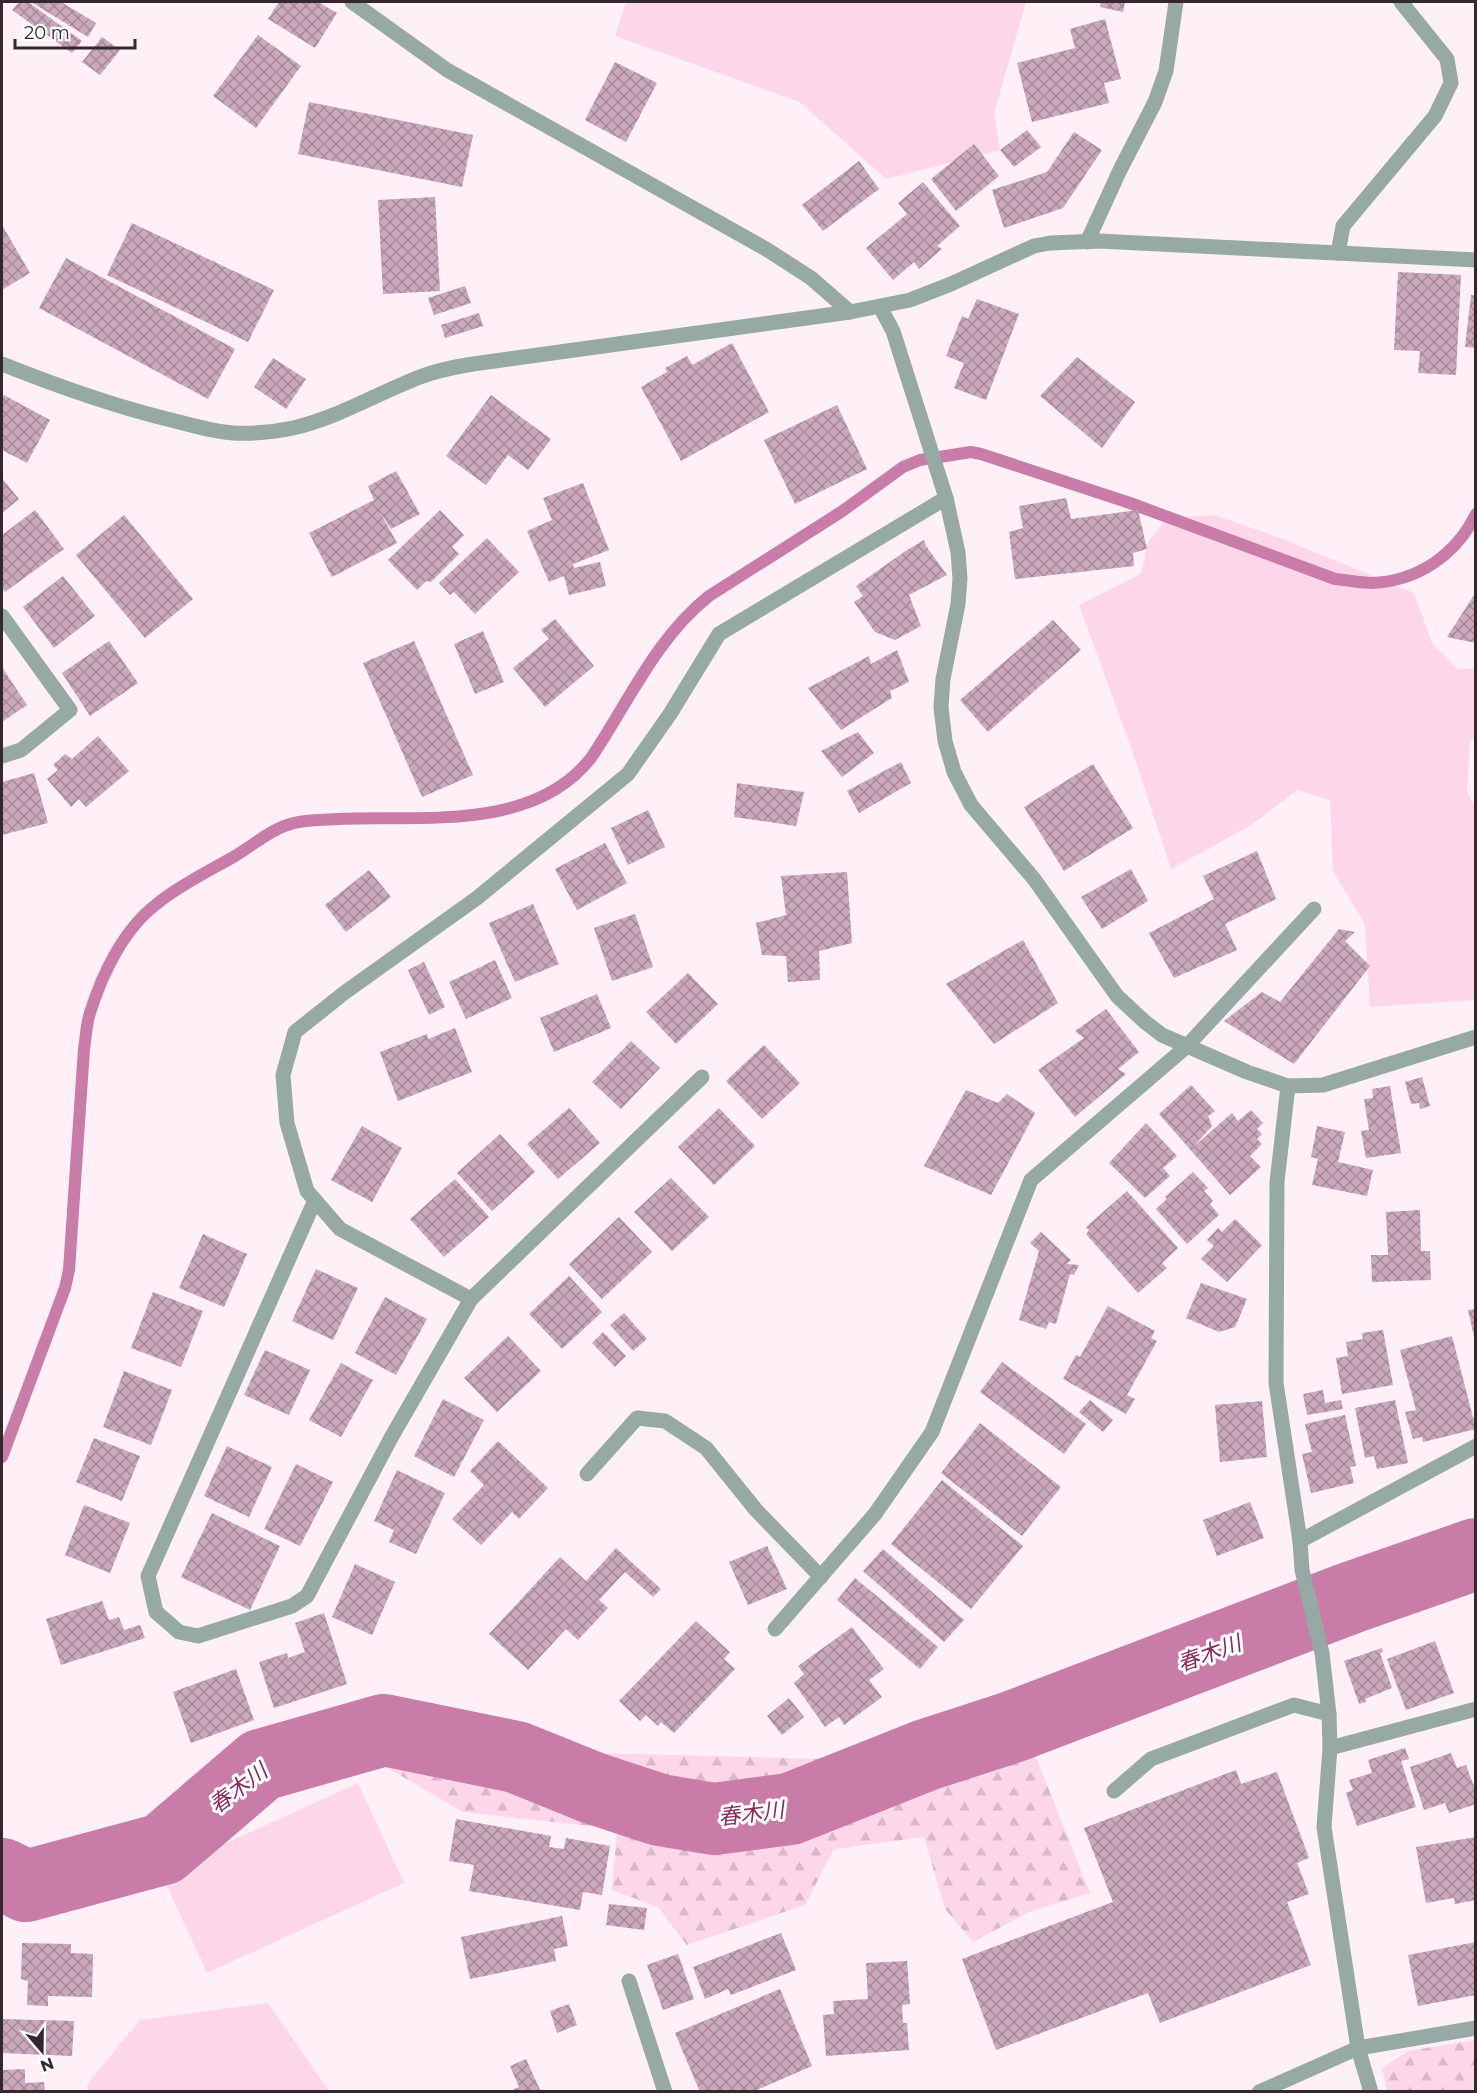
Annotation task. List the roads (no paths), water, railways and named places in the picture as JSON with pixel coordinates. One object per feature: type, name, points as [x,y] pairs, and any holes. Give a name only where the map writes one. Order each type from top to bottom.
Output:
[{"type":"street","points":[[352,2],[447,70],[766,249],[811,278],[850,312]]},
{"type":"street","points":[[1087,242],[1155,102],[1166,71],[1176,2]]},
{"type":"street","points":[[1338,253],[1343,226],[1435,116],[1451,83],[1447,59],[1401,2]]},
{"type":"street","points":[[2,364],[136,412],[232,433],[262,432],[293,428],[329,416],[420,376],[455,367],[850,312],[909,300],[1034,246],[1050,243],[1087,242],[1476,260]]},
{"type":"street","points":[[880,306],[893,331],[946,498],[958,552],[960,579],[958,604],[943,679],[941,707],[945,741],[954,772],[971,804],[1034,879],[1117,996],[1154,1029],[1186,1047],[1272,1082],[1288,1086],[1323,1085],[1476,1037]]},
{"type":"street","points":[[471,1299],[340,1229],[307,1191],[287,1123],[283,1075],[295,1032],[344,993],[477,898],[628,774],[670,714],[719,634],[946,498]]},
{"type":"street","points":[[2,616],[70,710],[21,750],[2,756]]},
{"type":"street","points":[[775,1629],[875,1514],[932,1431],[1031,1180],[1186,1047],[1314,909]]},
{"type":"street","points":[[315,1200],[148,1576],[156,1612],[179,1632],[198,1636],[292,1606],[307,1596],[392,1436],[471,1299],[702,1077]]},
{"type":"street","points":[[1288,1086],[1277,1182],[1276,1383],[1300,1541],[1302,1570],[1322,1653],[1329,1714],[1324,1827],[1358,2048],[1371,2091]]},
{"type":"street","points":[[587,1474],[636,1419],[665,1421],[706,1448],[756,1510],[821,1577]]},
{"type":"street","points":[[1300,1541],[1476,1446]]},
{"type":"street","points":[[1114,1791],[1151,1759],[1294,1705],[1329,1714]]},
{"type":"street","points":[[1329,1748],[1476,1709]]},
{"type":"street","points":[[629,1981],[665,2091]]},
{"type":"street","points":[[1259,2091],[1358,2048],[1476,2028]]},
{"type":"waterway","points":[[2,1457],[65,1288],[69,1270],[84,1049],[90,1013],[108,968],[125,939],[146,913],[176,890],[274,831],[290,824],[335,819],[455,817],[494,812],[530,802],[563,784],[591,758],[658,651],[690,613],[709,596],[841,512],[903,467],[920,460],[971,452],[981,454],[1130,503],[1335,579],[1363,583],[1405,577],[1434,563],[1458,542],[1476,514]]},
{"type":"waterway","name":"春木川","points":[[2,1874],[26,1886],[163,1849],[261,1765],[384,1730],[516,1757],[593,1788],[660,1810],[714,1819],[790,1809],[926,1755],[1012,1727],[1350,1598],[1476,1554]]}]
